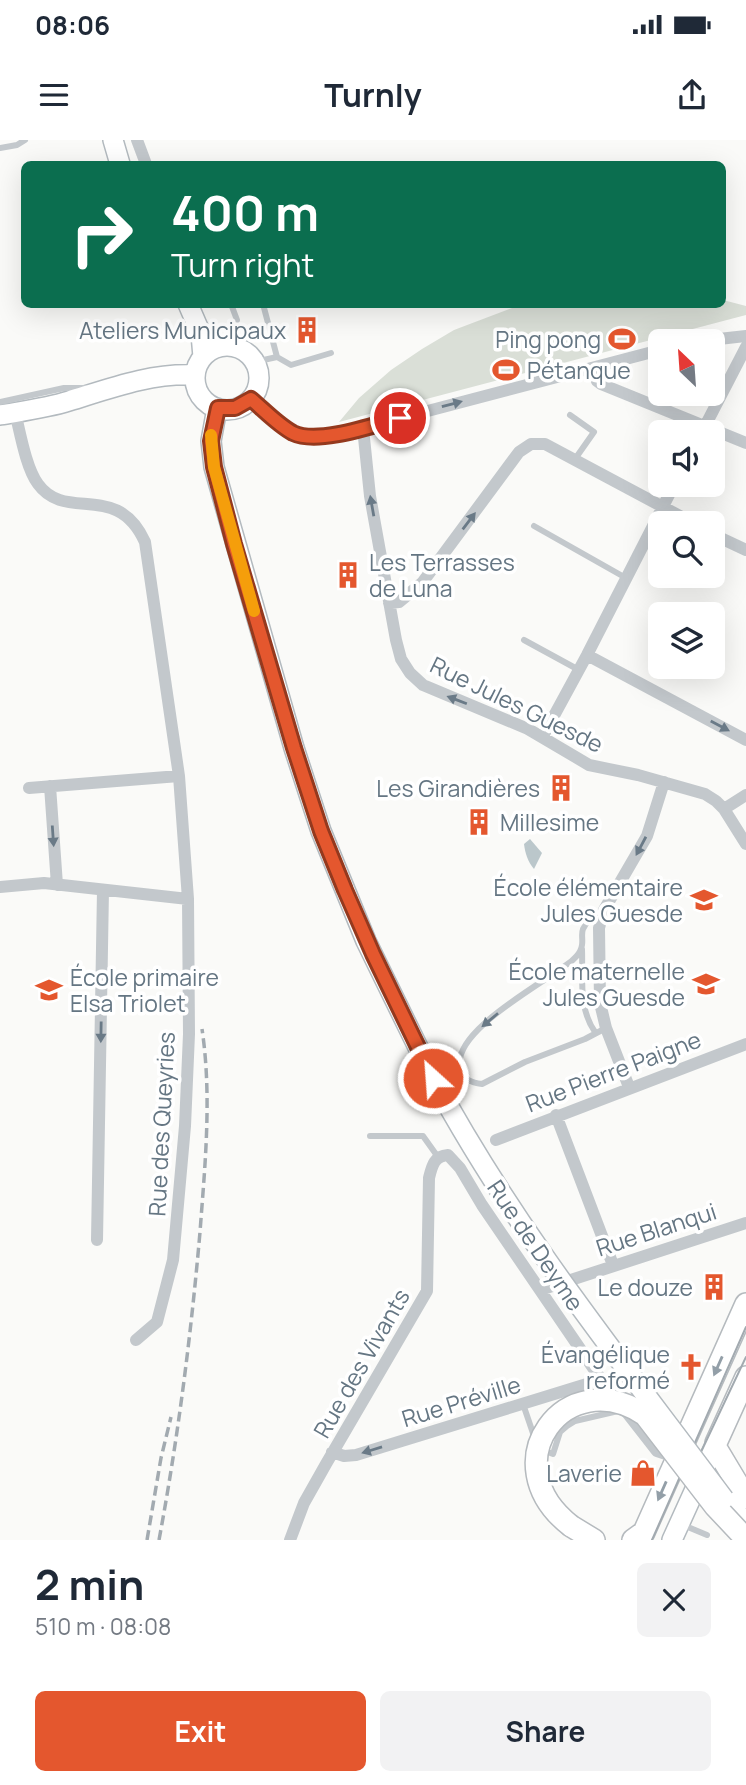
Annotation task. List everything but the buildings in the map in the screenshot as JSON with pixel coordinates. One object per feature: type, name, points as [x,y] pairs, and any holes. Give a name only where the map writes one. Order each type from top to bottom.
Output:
[{"type":"main road","points":[[113,140],[119,161]]},
{"type":"main road","points":[[190,308],[201,334],[203,357],[195,375],[200,396],[208,404],[218,408],[235,408],[251,399],[258,381],[254,362],[240,349],[230,346],[215,348],[203,357]]},
{"type":"main road","points":[[202,308],[212,330],[230,346]]},
{"type":"main road","points":[[5,412],[65,393],[104,389],[158,377],[195,375]]},
{"type":"main road","points":[[218,408],[211,441],[214,467],[234,544],[321,831],[370,950],[433,1078],[484,1168],[536,1248],[739,1489],[746,1539]]},
{"type":"main road","points":[[639,1537],[746,1304]]},
{"type":"main road","points":[[676,1532],[746,1377]]},
{"type":"main road","points":[[594,1540],[558,1516],[545,1500],[536,1471],[540,1443],[552,1422],[573,1406],[586,1401],[613,1400],[635,1407],[653,1423],[715,1506],[746,1539]]},
{"type":"main road","points":[[712,1451],[717,1452],[739,1489],[746,1523]]},
{"type":"street","points":[[137,140],[145,161]]},
{"type":"street","points":[[725,338],[746,336]]},
{"type":"street","points":[[708,420],[746,347]]},
{"type":"street","points":[[251,399],[294,433],[324,436],[648,353]]},
{"type":"street","points":[[592,368],[601,384],[683,420]]},
{"type":"street","name":"Rue des Queyries","points":[[5,412],[37,484],[48,495],[64,501],[112,508],[126,514],[138,526],[150,565],[179,776],[188,899],[189,1034],[185,1126],[173,1260],[157,1322],[136,1340]]},
{"type":"street","name":"Rue Jules Guesde","points":[[363,428],[370,496],[389,603],[401,659],[410,673],[423,685],[543,736],[589,765],[705,794],[724,809],[746,844]]},
{"type":"street","points":[[725,436],[746,443]]},
{"type":"street","points":[[389,603],[399,602],[422,583],[519,452],[531,444],[545,444],[672,511]]},
{"type":"street","points":[[543,736],[668,497]]},
{"type":"street","points":[[725,540],[746,551]]},
{"type":"street","points":[[587,655],[746,740]]},
{"type":"street","points":[[29,788],[179,776]]},
{"type":"street","points":[[629,1087],[601,1030],[598,992],[599,928],[604,910],[647,836],[664,782]]},
{"type":"street","points":[[50,786],[57,885]]},
{"type":"street","points":[[724,809],[746,795]]},
{"type":"street","points":[[0,887],[44,883],[188,899]]},
{"type":"street","points":[[97,1240],[103,890]]},
{"type":"street","name":"Rue Pierre Paigne","points":[[496,1140],[746,1044]]},
{"type":"street","points":[[556,1115],[612,1265]]},
{"type":"street","name":"Rue de Deyme","points":[[438,1157],[448,1155],[453,1159],[600,1378],[657,1451],[666,1454],[679,1451]]},
{"type":"street","name":"Rue des Vivants","points":[[290,1540],[304,1503],[332,1452],[427,1291],[427,1200],[429,1178],[433,1163],[438,1157]]},
{"type":"street","name":"Rue Blanqui","points":[[540,1290],[746,1223]]},
{"type":"street","name":"Rue Préville","points":[[332,1452],[344,1456],[356,1455],[600,1378]]},
{"type":"street","points":[[679,1451],[692,1448],[712,1451]]},
{"type":"lane","points":[[0,148],[17,145],[25,140]]},
{"type":"lane","points":[[232,308],[237,320]]},
{"type":"lane","points":[[263,308],[277,357]]},
{"type":"lane","points":[[254,362],[277,357],[291,365],[331,353]]},
{"type":"lane","points":[[570,415],[594,432],[575,459]]},
{"type":"lane","points":[[534,526],[626,578]]},
{"type":"lane","points":[[524,640],[579,670]]},
{"type":"lane","points":[[582,947],[569,964],[499,1012],[472,1035],[458,1061],[467,1080],[482,1084],[525,1062],[601,1030],[588,1022],[584,1010],[582,947],[584,927],[590,919],[604,910]]},
{"type":"lane","points":[[370,1136],[423,1136],[438,1157]]},
{"type":"lane","points":[[523,1404],[538,1448],[553,1454],[560,1433],[567,1426],[623,1408]]},
{"type":"lane","points":[[676,1532],[707,1535]]},
{"type":"shaded area","points":[[726,301],[746,306],[746,315],[693,329],[648,329],[648,341],[339,422],[359,398],[391,370],[454,330],[512,308],[726,308]]},
{"type":"shaded area","points":[[530,839],[542,853],[534,869],[524,844]]},
{"type":"tram line","points":[[652,1540],[746,1327]]},
{"type":"tram line","points":[[692,1471],[746,1357]]},
{"type":"railway","points":[[159,1540],[183,1386],[200,1232],[207,1105],[202,1029]]},
{"type":"railway","points":[[147,1540],[171,1417]]},
{"type":"slow traffic","points":[[211,435],[214,467],[254,611]]},
{"type":"place","name":"Ateliers Municipaux","points":[[307,330]]},
{"type":"place","name":"Ping pong","points":[[622,339]]},
{"type":"place","name":"Pétanque","points":[[506,370]]},
{"type":"place","name":"Les Terrasses de Luna","points":[[348,575]]},
{"type":"place","name":"Les Girandières","points":[[561,788]]},
{"type":"place","name":"Millesime","points":[[479,822]]},
{"type":"place","name":"École élémentaire Jules Guesde","points":[[704,900]]},
{"type":"place","name":"École maternelle Jules Guesde","points":[[706,984]]},
{"type":"place","name":"École primaire Elsa Triolet","points":[[49,990]]},
{"type":"place","name":"Le douze","points":[[714,1287]]},
{"type":"place","name":"Évangélique reformé","points":[[691,1367]]},
{"type":"place","name":"Laverie","points":[[643,1473]]},
{"type":"route","points":[[400,418],[324,436],[309,436],[294,433],[251,399],[235,408],[218,408],[212,429],[211,453],[234,544],[321,831],[366,941],[433,1078]]}]
